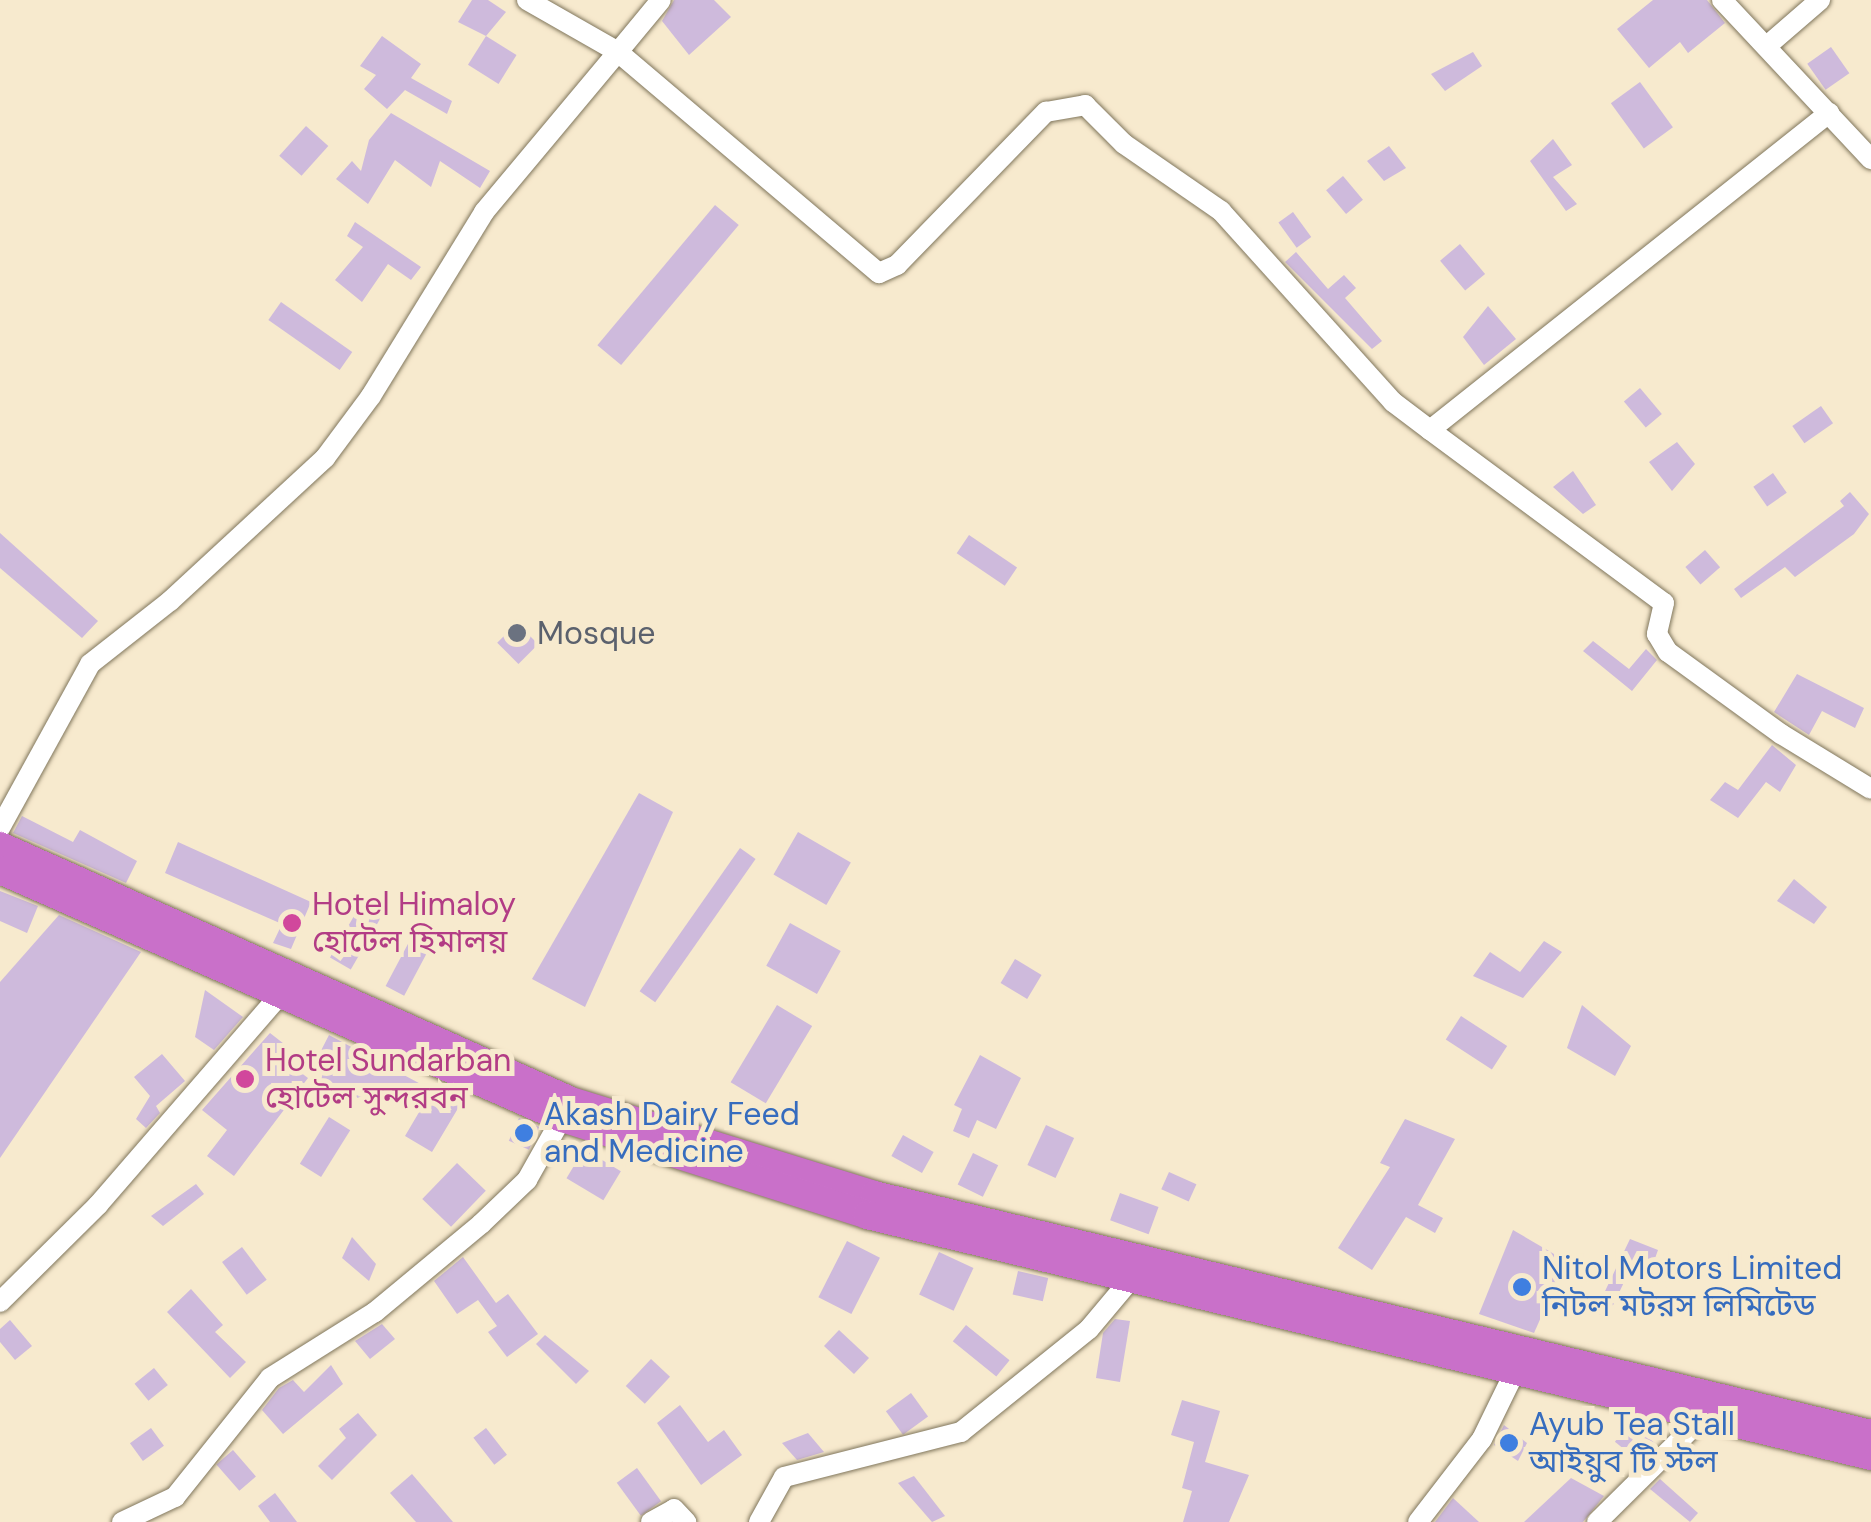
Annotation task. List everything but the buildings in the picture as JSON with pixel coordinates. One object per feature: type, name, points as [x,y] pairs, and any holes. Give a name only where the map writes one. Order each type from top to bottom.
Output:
[{"type":"highway","points":[[0,846],[101,904],[280,995],[425,1048]]},
{"type":"highway","points":[[0,870],[101,904],[566,1110],[871,1205],[1131,1279],[1301,1307]]},
{"type":"highway","points":[[871,1205],[1301,1307],[1871,1434]]},
{"type":"highway","points":[[1522,1357],[1706,1414],[1871,1456]]},
{"type":"street","points":[[527,0],[618,52],[879,272],[897,265],[1046,112],[1084,105],[1124,144],[1222,211],[1393,402],[1664,603],[1657,634],[1668,652],[1780,734],[1871,789]]},
{"type":"street","points":[[0,828],[90,664],[170,601],[325,458],[484,212],[661,0]]},
{"type":"street","points":[[1722,0],[1768,44],[1871,159]]},
{"type":"street","points":[[1768,44],[1820,0]]},
{"type":"street","points":[[1430,430],[1828,113]]},
{"type":"street","points":[[0,1302],[98,1206],[280,995]]},
{"type":"street","points":[[122,1522],[175,1496],[270,1378],[374,1312],[482,1224],[527,1180],[566,1110]]},
{"type":"street","points":[[759,1522],[784,1478],[962,1432],[1089,1329],[1131,1279]]},
{"type":"street","points":[[1418,1522],[1482,1439],[1522,1357]]},
{"type":"street","points":[[1597,1522],[1706,1414]]},
{"type":"street","points":[[651,1522],[674,1509],[686,1522]]},
{"type":"place","name":"Mosque","points":[[517,633]]},
{"type":"place","name":"Hotel Himaloy হোটেল হিমালয়","points":[[292,923]]},
{"type":"place","name":"Hotel Sundarban হোটেল সুন্দরবন","points":[[245,1079]]},
{"type":"place","name":"Akash Dairy Feed and Medicine","points":[[524,1133]]},
{"type":"place","name":"Nitol Motors Limited নিটল মটরস লিমিটেড","points":[[1522,1287]]},
{"type":"place","name":"Ayub Tea Stall আইয়ুব টি স্টল","points":[[1509,1443]]}]
